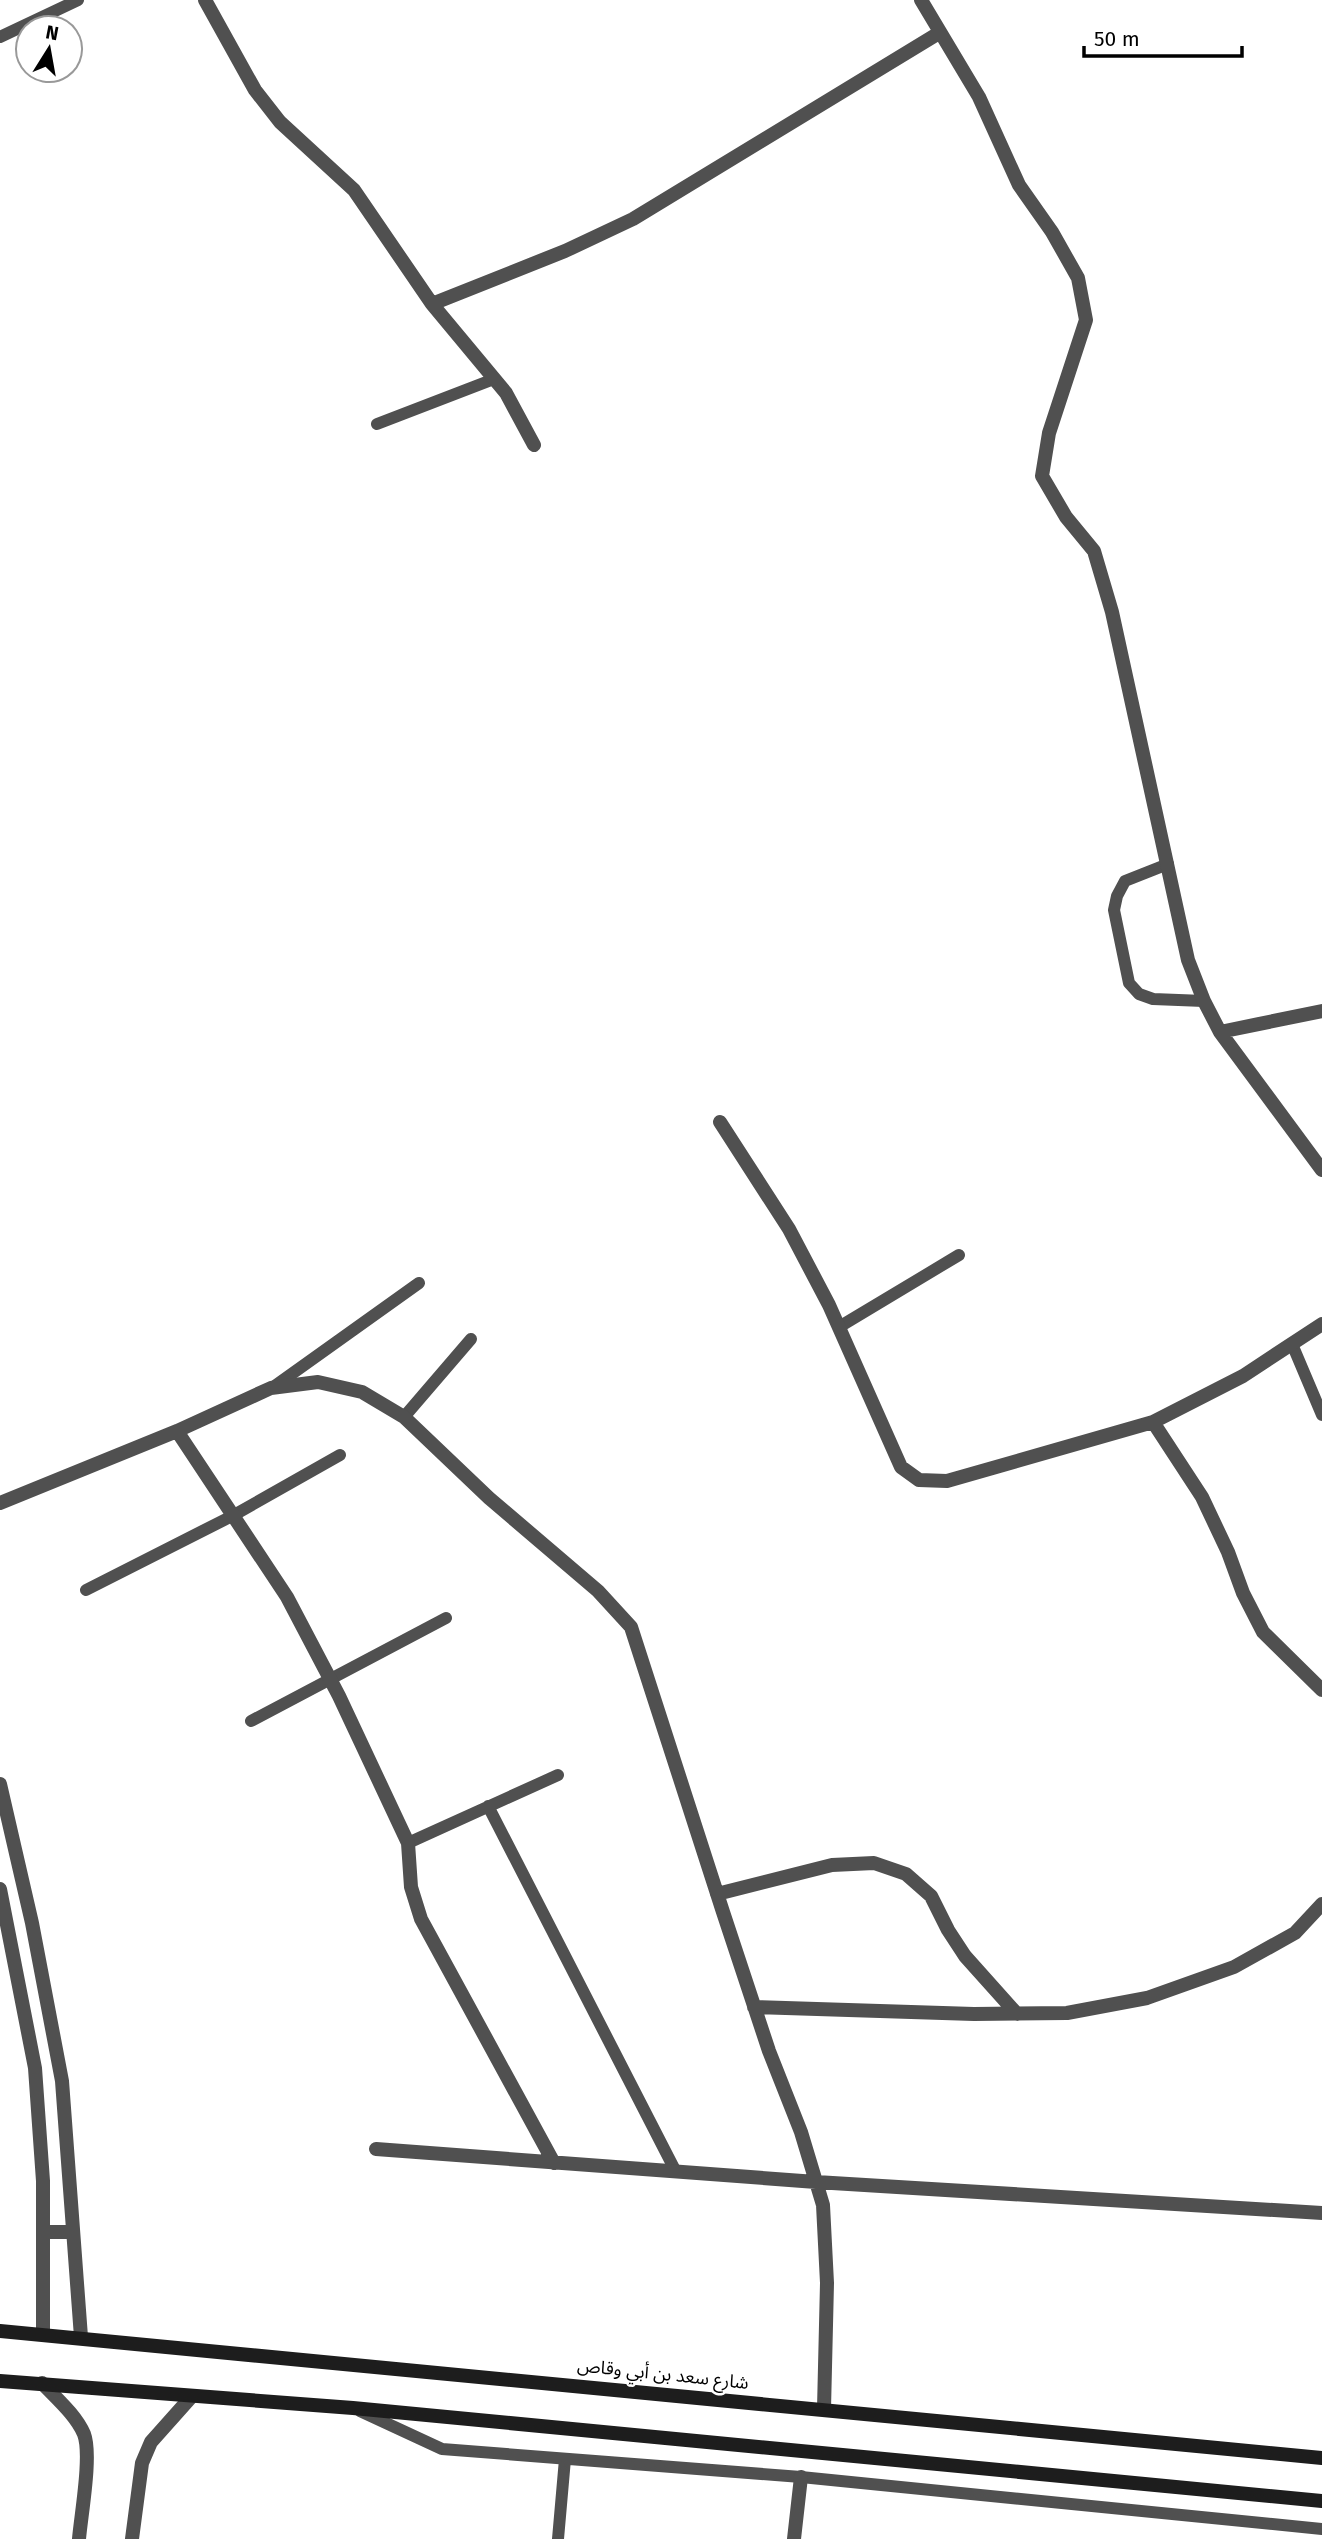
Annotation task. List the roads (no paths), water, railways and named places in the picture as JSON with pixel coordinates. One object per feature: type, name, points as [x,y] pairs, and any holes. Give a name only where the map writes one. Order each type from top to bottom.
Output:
[{"type":"main road","name":"شارع سعد بن أبي وقاص","points":[[0,2331],[1322,2458]]},
{"type":"main road","points":[[0,2381],[353,2408],[1322,2501]]},
{"type":"street","points":[[205,0],[255,90],[280,122],[354,190],[432,304],[506,393],[534,445]]},
{"type":"street","points":[[920,0],[979,97],[1019,185],[1052,232],[1078,278],[1086,320],[1049,433],[1042,476],[1066,517],[1094,551],[1112,612],[1188,960],[1204,1001],[1220,1032],[1322,1170]]},
{"type":"street","points":[[432,304],[565,251],[634,219],[939,33]]},
{"type":"street","points":[[1220,1032],[1322,1011]]},
{"type":"street","points":[[720,1122],[789,1229],[839,1327],[901,1467],[919,1480],[947,1480],[1153,1422],[1244,1376],[1322,1324]]},
{"type":"street","points":[[0,1503],[177,1431],[271,1388],[318,1382],[362,1392],[404,1416],[489,1498],[598,1591],[631,1627],[754,2007],[801,2132],[823,2205],[827,2283],[824,2409]]},
{"type":"street","points":[[1153,1422],[1202,1497],[1228,1552],[1243,1593],[1263,1632],[1322,1690]]},
{"type":"street","points":[[177,1431],[287,1597],[330,1679],[408,1843],[411,1887],[421,1919],[554,2163]]},
{"type":"street","points":[[0,1784],[32,1923],[62,2081],[81,2337]]},
{"type":"street","points":[[717,1894],[832,1866],[874,1863],[906,1874],[931,1896],[965,1956],[1017,2014]]},
{"type":"street","points":[[0,1889],[35,2068],[43,2181],[43,2334]]},
{"type":"street","points":[[754,2007],[1067,2013],[1146,1998],[1234,1967],[1296,1933],[1322,1905]]},
{"type":"street","points":[[376,2149],[816,2182],[1322,2213]]},
{"type":"street","points":[[43,2232],[73,2232]]},
{"type":"street","points":[[42,2383],[72,2415],[85,2435],[87,2452],[79,2539]]},
{"type":"street","points":[[132,2539],[142,2463],[151,2442],[192,2396]]},
{"type":"street","points":[[794,2539],[801,2477]]},
{"type":"lane","points":[[0,37],[78,0]]},
{"type":"lane","points":[[377,424],[494,379]]},
{"type":"lane","points":[[1168,864],[1125,881],[1117,895],[1114,910],[1129,983],[1139,994],[1153,999],[1204,1001]]},
{"type":"lane","points":[[839,1327],[959,1255]]},
{"type":"lane","points":[[271,1388],[419,1283]]},
{"type":"lane","points":[[404,1416],[471,1339]]},
{"type":"lane","points":[[1293,1343],[1322,1415]]},
{"type":"lane","points":[[86,1590],[234,1515],[341,1455]]},
{"type":"lane","points":[[251,1721],[446,1618]]},
{"type":"lane","points":[[408,1843],[558,1774]]},
{"type":"lane","points":[[488,1807],[676,2172]]},
{"type":"lane","points":[[353,2408],[442,2449],[801,2477],[1322,2529]]},
{"type":"lane","points":[[558,2539],[565,2459]]}]
